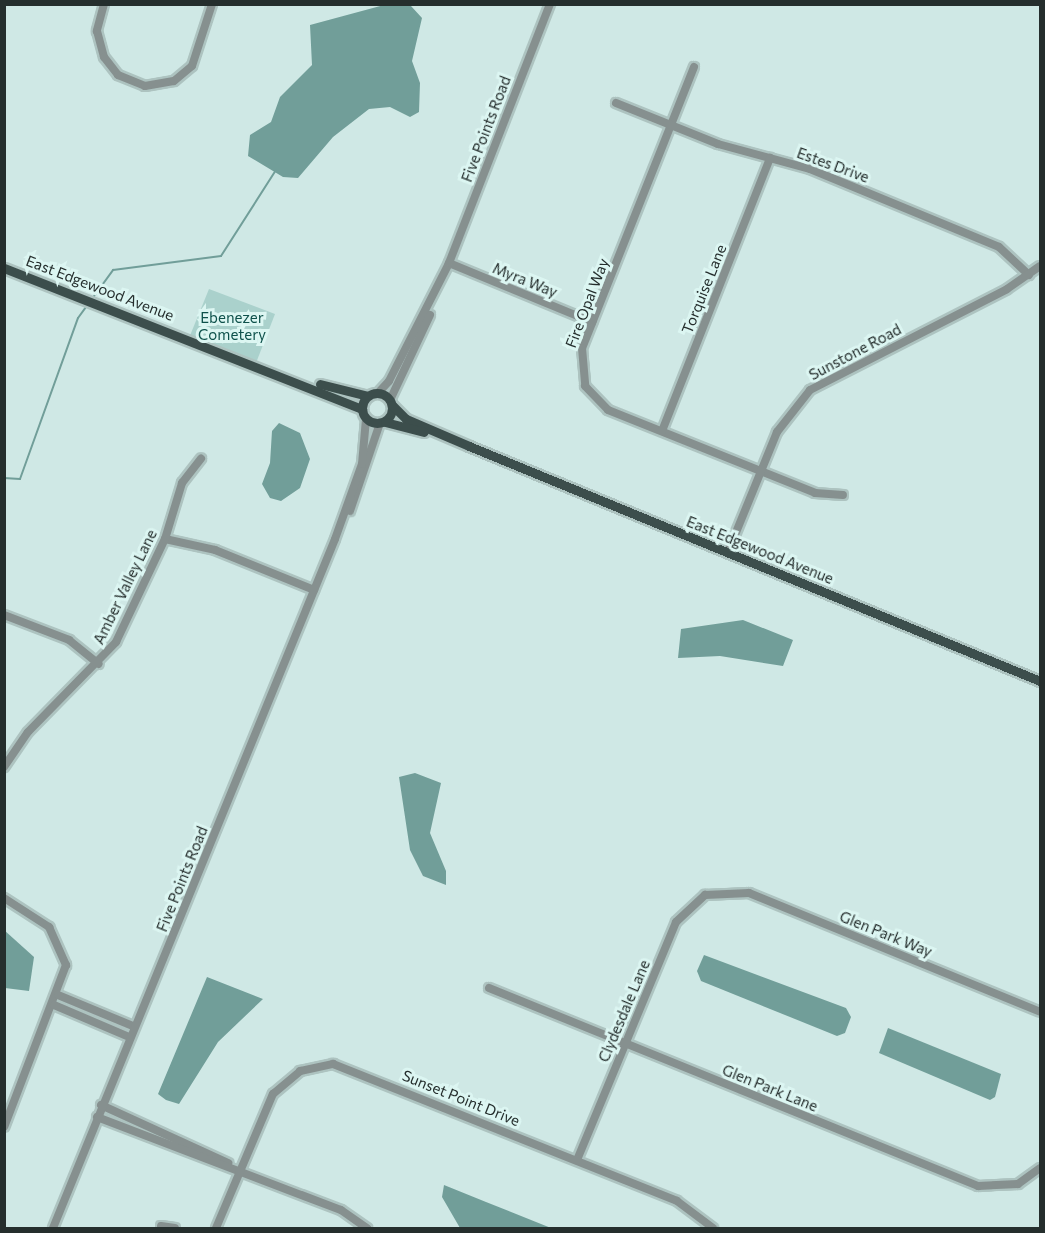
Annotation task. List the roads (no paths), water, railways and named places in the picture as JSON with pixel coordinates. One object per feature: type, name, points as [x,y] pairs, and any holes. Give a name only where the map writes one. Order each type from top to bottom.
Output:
[{"type":"main road","name":"East Edgewood Avenue","points":[[4,268],[285,375],[382,423],[469,446]]},
{"type":"main road","name":"East Edgewood Avenue","points":[[285,375],[373,394],[391,402],[406,419],[1041,681]]},
{"type":"main road","points":[[364,414],[373,394]]},
{"type":"main road","points":[[382,423],[391,402]]},
{"type":"street","points":[[104,4],[100,48],[110,67],[131,83],[160,85],[184,75],[198,56],[212,4]]},
{"type":"street","name":"Five Points Road","points":[[448,263],[550,4]]},
{"type":"street","name":"Fire Opal Way","points":[[694,67],[592,322],[580,360],[585,386],[608,410],[815,493],[843,495]]},
{"type":"street","name":"Estes Drive","points":[[616,103],[672,125],[810,169],[999,247],[1029,275]]},
{"type":"street","name":"Torquise Lane","points":[[662,431],[770,158]]},
{"type":"street","points":[[373,394],[389,381],[448,263]]},
{"type":"street","points":[[391,402],[448,263]]},
{"type":"street","name":"Myra Way","points":[[448,263],[592,322]]},
{"type":"street","name":"Sunstone Road","points":[[728,552],[761,471],[790,409],[810,390],[1029,275],[1041,266]]},
{"type":"street","points":[[335,539],[362,464],[364,414]]},
{"type":"street","points":[[335,539],[360,490],[382,423]]},
{"type":"street","name":"Amber Valley Lane","points":[[4,767],[32,728],[99,664],[120,634],[165,538],[182,483],[201,459]]},
{"type":"street","points":[[165,538],[215,550],[314,590]]},
{"type":"street","name":"Five Points Road","points":[[53,1228],[133,1026],[335,539]]},
{"type":"street","points":[[4,615],[69,640],[99,664]]},
{"type":"street","name":"Glen Park Way","points":[[718,891],[749,892],[1041,1012]]},
{"type":"street","name":"Clydesdale Lane","points":[[577,1160],[676,922],[687,907],[718,891]]},
{"type":"street","points":[[4,898],[57,937],[66,965],[58,995],[4,1126]]},
{"type":"street","name":"Glen Park Lane","points":[[489,988],[978,1186],[1018,1184],[1041,1168]]},
{"type":"street","points":[[58,995],[133,1026]]},
{"type":"street","points":[[54,1005],[129,1037]]},
{"type":"street","name":"Sunset Point Drive","points":[[216,1228],[273,1094],[290,1077],[321,1065],[354,1069],[577,1160],[684,1205],[712,1228]]},
{"type":"street","points":[[101,1106],[240,1170]]},
{"type":"street","points":[[97,1117],[341,1210],[367,1228]]},
{"type":"street","points":[[161,1226],[175,1228]]},
{"type":"waterway","points":[[92,299],[113,270],[221,256],[276,170]]},
{"type":"waterway","points":[[4,478],[20,479],[78,318],[89,303]]},
{"type":"park label","name":"Ebenezer Cometery","points":[[232,326]]}]
